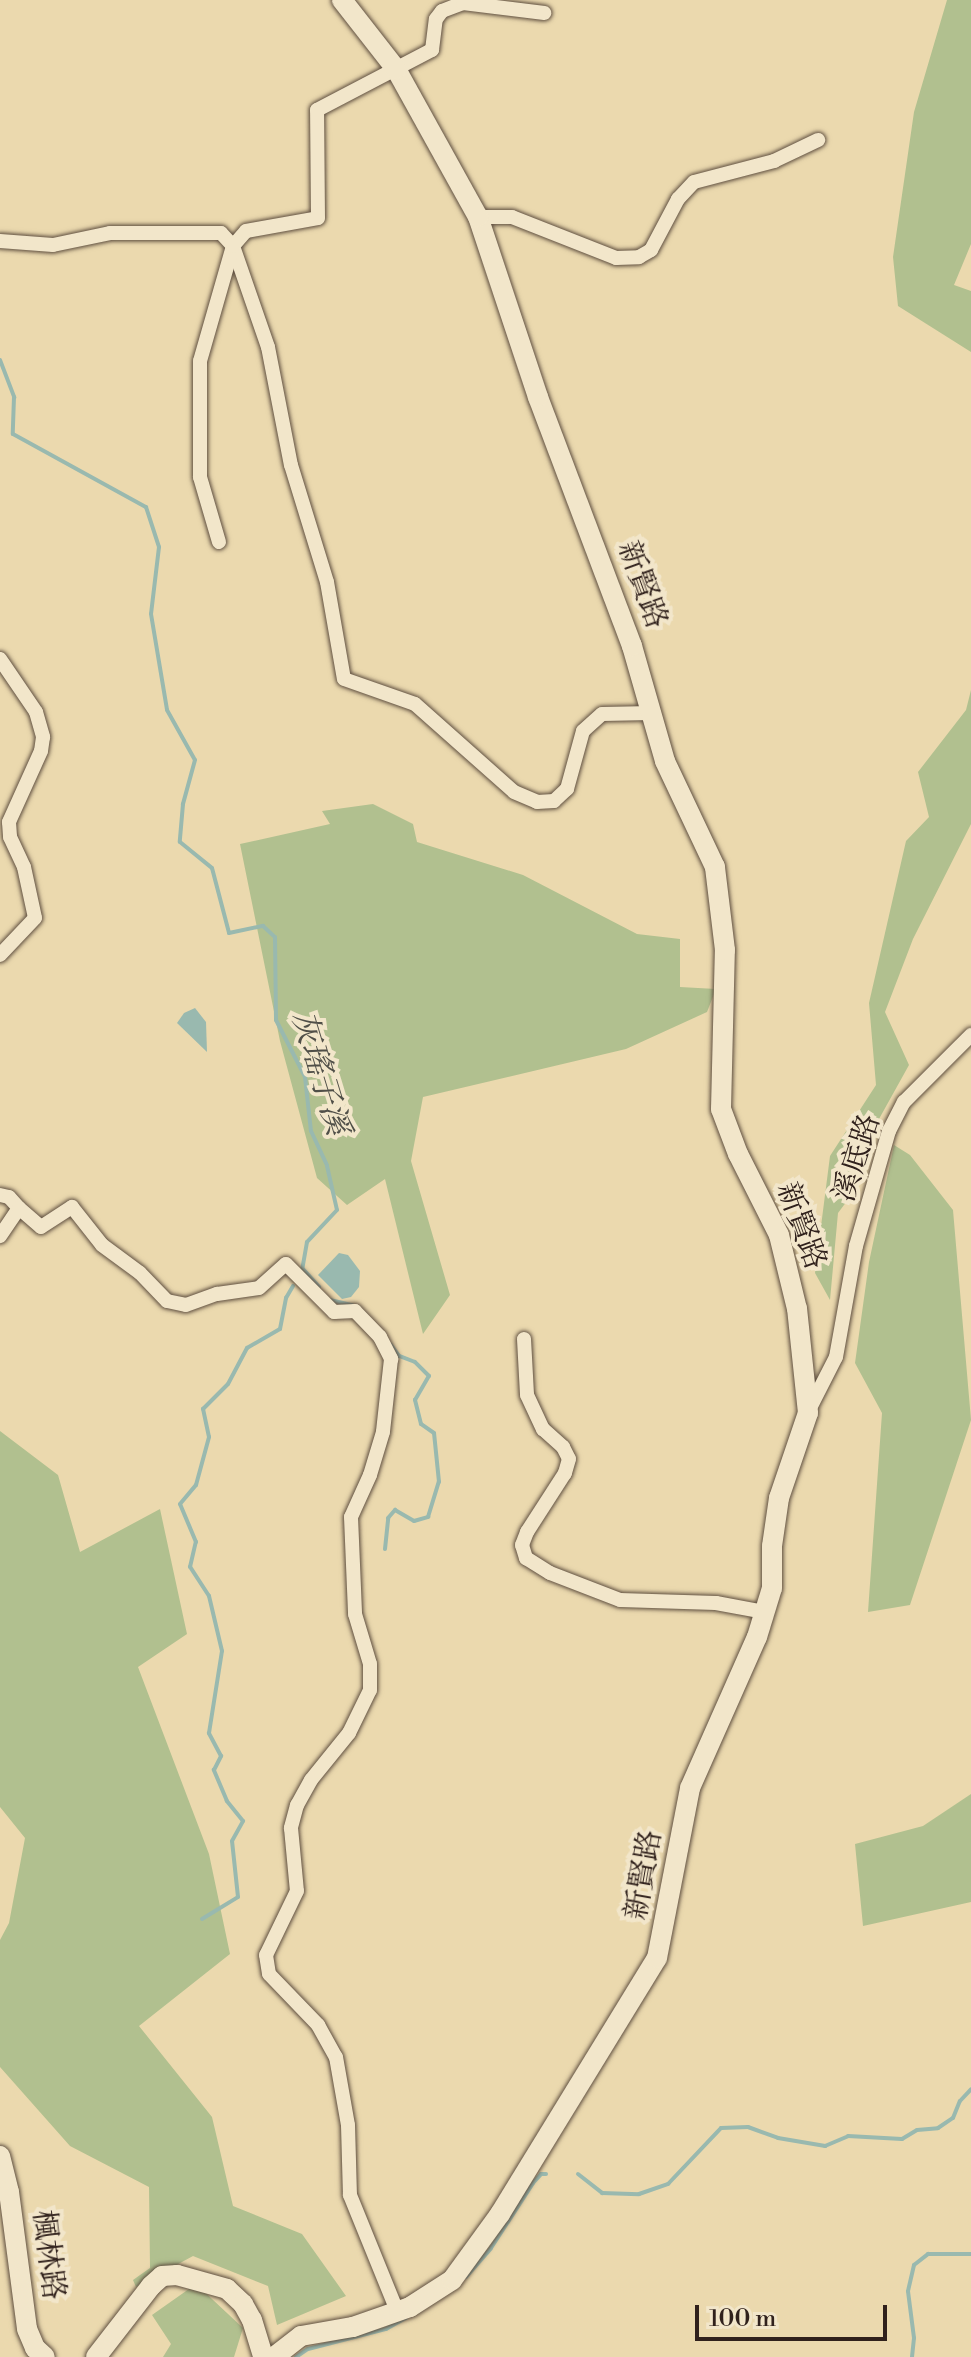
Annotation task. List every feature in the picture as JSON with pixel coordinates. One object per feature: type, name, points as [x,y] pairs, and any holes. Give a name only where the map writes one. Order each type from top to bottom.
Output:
[{"type":"street","name":"新賢路","points":[[274,2357],[301,2336],[353,2327],[397,2311],[452,2280],[500,2214],[657,1958],[690,1788],[757,1637],[765,1612],[772,1588],[772,1546],[779,1498],[808,1413],[797,1309],[779,1235],[738,1154],[721,1109],[725,950],[723,908],[715,867],[665,761],[596,546],[538,397],[478,217],[396,69],[342,0]]},
{"type":"street","points":[[219,542],[200,477],[200,361],[233,246],[246,231],[318,218],[317,110],[432,50],[436,19],[449,6],[463,3],[544,13]]},
{"type":"street","points":[[478,217],[512,217],[616,258],[639,257],[651,250],[678,199],[694,182],[774,161],[818,140]]},
{"type":"street","points":[[0,241],[53,245],[110,233],[221,233],[233,246],[268,347],[291,465],[327,582],[344,679],[415,704],[514,792],[537,802],[554,801],[567,789],[583,731],[602,714],[652,713]]},
{"type":"street","points":[[0,659],[36,712],[43,737],[41,751],[9,822],[10,837],[24,867],[35,918],[0,955]]},
{"type":"street","name":"溪底路","points":[[808,1413],[836,1357],[856,1246],[889,1131],[904,1102],[971,1035]]},
{"type":"street","points":[[0,1195],[9,1197],[41,1227],[72,1207],[102,1245],[140,1273],[167,1301],[186,1305],[217,1294],[259,1288],[286,1264],[334,1312],[355,1311],[380,1337],[391,1359],[383,1432],[370,1475],[351,1517],[355,1614],[370,1664],[370,1690],[349,1733],[311,1780],[297,1805],[291,1828],[297,1891],[266,1955],[269,1974],[318,2025],[336,2057],[348,2125],[350,2195],[397,2311]]},
{"type":"street","points":[[0,1236],[19,1208]]},
{"type":"street","points":[[524,1339],[527,1395],[543,1429],[563,1447],[569,1459],[565,1473],[527,1532],[522,1545],[526,1558],[550,1573],[620,1600],[716,1603],[765,1612]]},
{"type":"street","name":"楓林路","points":[[0,2156],[9,2192],[27,2329],[35,2348],[45,2357]]},
{"type":"street","points":[[96,2357],[151,2286],[162,2276],[177,2275],[227,2289],[243,2304],[263,2357]]},
{"type":"green space","points":[[947,0],[971,0],[971,244],[954,285],[971,291],[971,352],[898,306],[893,257],[914,112]]},
{"type":"green space","points":[[971,690],[971,824],[913,939],[885,1012],[909,1065],[854,1164],[853,1193],[838,1213],[830,1300],[815,1273],[830,1156],[876,1085],[869,1003],[906,841],[929,817],[918,772],[966,710]]},
{"type":"green space","points":[[373,804],[413,824],[417,842],[523,875],[637,934],[680,939],[680,987],[716,989],[707,1012],[626,1049],[423,1097],[411,1161],[450,1295],[423,1334],[385,1179],[347,1205],[317,1178],[280,1041],[240,844],[330,824],[322,811]]},
{"type":"green space","points":[[894,1145],[910,1155],[953,1210],[971,1420],[910,1605],[868,1612],[882,1413],[855,1363],[869,1262]]},
{"type":"green space","points":[[0,1431],[58,1475],[80,1552],[160,1509],[187,1634],[138,1667],[209,1854],[230,1954],[139,2026],[212,2117],[233,2206],[302,2234],[346,2296],[277,2325],[268,2286],[193,2256],[136,2287],[133,2280],[150,2268],[149,2187],[70,2146],[0,2067],[0,1940],[9,1923],[25,1838],[0,1807]]},
{"type":"green space","points":[[971,1794],[971,1902],[863,1926],[855,1844],[923,1826]]},
{"type":"green space","points":[[196,2284],[243,2328],[234,2357],[163,2357],[171,2344],[152,2315]]},
{"type":"water","points":[[195,1008],[206,1022],[207,1052],[177,1023],[184,1013]]},
{"type":"water","points":[[339,1253],[348,1255],[360,1271],[359,1287],[351,1297],[342,1299],[318,1275]]},
{"type":"waterway","name":"灰瑤子溪","points":[[0,360],[14,397],[13,434],[146,507],[159,547],[151,614],[167,710],[195,760],[183,804],[180,842],[212,868],[229,933],[263,926],[275,937],[276,1020],[305,1077],[311,1131],[327,1166],[337,1210],[307,1242],[302,1270]]},
{"type":"waterway","points":[[303,1269],[319,1287]]},
{"type":"waterway","name":"灰瑤子溪","points":[[202,1919],[238,1897],[232,1841],[243,1821],[227,1801],[214,1770],[221,1756],[209,1733],[222,1651],[209,1596],[190,1567],[196,1542],[180,1504],[196,1485],[209,1437],[203,1409],[228,1384],[247,1348],[280,1329],[286,1298],[293,1286]]},
{"type":"waterway","points":[[330,1300],[352,1305]]},
{"type":"waterway","points":[[385,1549],[388,1518],[395,1510],[414,1521],[428,1517],[439,1482],[434,1433],[421,1424],[415,1400],[429,1376],[415,1362],[399,1356],[391,1345]]},
{"type":"waterway","points":[[578,2174],[602,2193],[639,2194],[668,2184],[721,2128],[748,2127],[778,2138],[825,2146],[848,2136],[902,2139],[917,2130],[938,2128],[953,2118],[960,2101],[971,2089]]},
{"type":"waterway","points":[[466,2277],[491,2248],[533,2183],[541,2174],[546,2174]]},
{"type":"waterway","points":[[912,2357],[914,2338],[908,2291],[914,2265],[928,2254],[971,2254]]},
{"type":"waterway","points":[[296,2357],[308,2349],[386,2329],[406,2318]]}]
